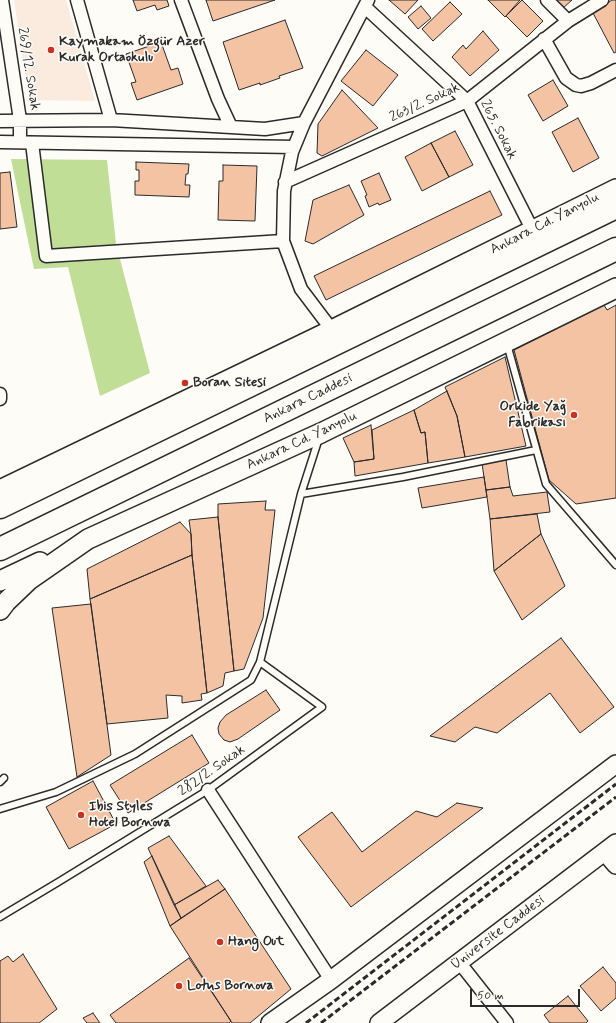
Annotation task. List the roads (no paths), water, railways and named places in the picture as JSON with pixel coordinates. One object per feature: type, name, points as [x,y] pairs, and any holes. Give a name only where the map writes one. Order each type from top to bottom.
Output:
[{"type":"highway","points":[[0,507],[616,207]]},
{"type":"highway","name":"Ankara Caddesi","points":[[0,549],[616,249]]},
{"type":"main road","name":"Ankara Cd. Yanyolu","points":[[0,490],[332,330],[616,189]]},
{"type":"main road","name":"Ankara Cd. Yanyolu","points":[[0,610],[6,602],[29,580],[88,539],[321,433],[616,288]]},
{"type":"main road","points":[[0,581],[88,539]]},
{"type":"main road","points":[[270,1023],[331,980],[616,764]]},
{"type":"main road","points":[[612,848],[616,865]]},
{"type":"main road","name":"Üniversite Caddesi","points":[[379,1023],[612,848]]},
{"type":"street","name":"269/12. Sokak","points":[[2,0],[20,120],[26,143],[46,256],[283,241]]},
{"type":"street","points":[[77,0],[111,120]]},
{"type":"street","points":[[181,0],[218,99],[231,127]]},
{"type":"street","points":[[547,0],[568,21]]},
{"type":"street","name":"263/2. Sokak","points":[[285,182],[466,101],[568,21],[602,0]]},
{"type":"street","points":[[332,330],[301,289],[283,241],[284,191],[294,147],[304,123],[366,4]]},
{"type":"street","name":"265. Sokak","points":[[366,4],[466,101],[533,231]]},
{"type":"street","points":[[544,39],[566,78],[576,85],[581,86],[591,83],[616,70]]},
{"type":"street","points":[[0,121],[111,120],[265,129],[304,123]]},
{"type":"street","points":[[0,142],[294,147]]},
{"type":"street","points":[[0,394],[0,399]]},
{"type":"street","points":[[208,790],[331,980]]},
{"type":"street","points":[[459,962],[507,1023]]},
{"type":"lane","points":[[506,341],[546,484],[616,565]]},
{"type":"lane","points":[[0,809],[56,792],[135,754],[251,680],[260,662],[301,494],[321,433]]},
{"type":"lane","points":[[301,494],[402,477],[536,450]]},
{"type":"lane","name":"282/2. Sokak","points":[[0,917],[60,882],[208,790],[322,707],[260,662]]},
{"type":"railway","points":[[306,1023],[616,784]]},
{"type":"railway","points":[[321,1023],[616,797]]},
{"type":"place","name":"Kaymakam Özgür Azer Kurak Ortaokulu","points":[[51,50]]},
{"type":"place","name":"Boran Sitesi","points":[[185,383]]},
{"type":"place","name":"Orkide Yağ Fabrikası","points":[[574,415]]},
{"type":"place","name":"Ibis Styles Hotel Bornova","points":[[81,815]]},
{"type":"place","name":"Hang Out","points":[[220,942]]},
{"type":"place","name":"Lotus Bornova","points":[[179,986]]}]
